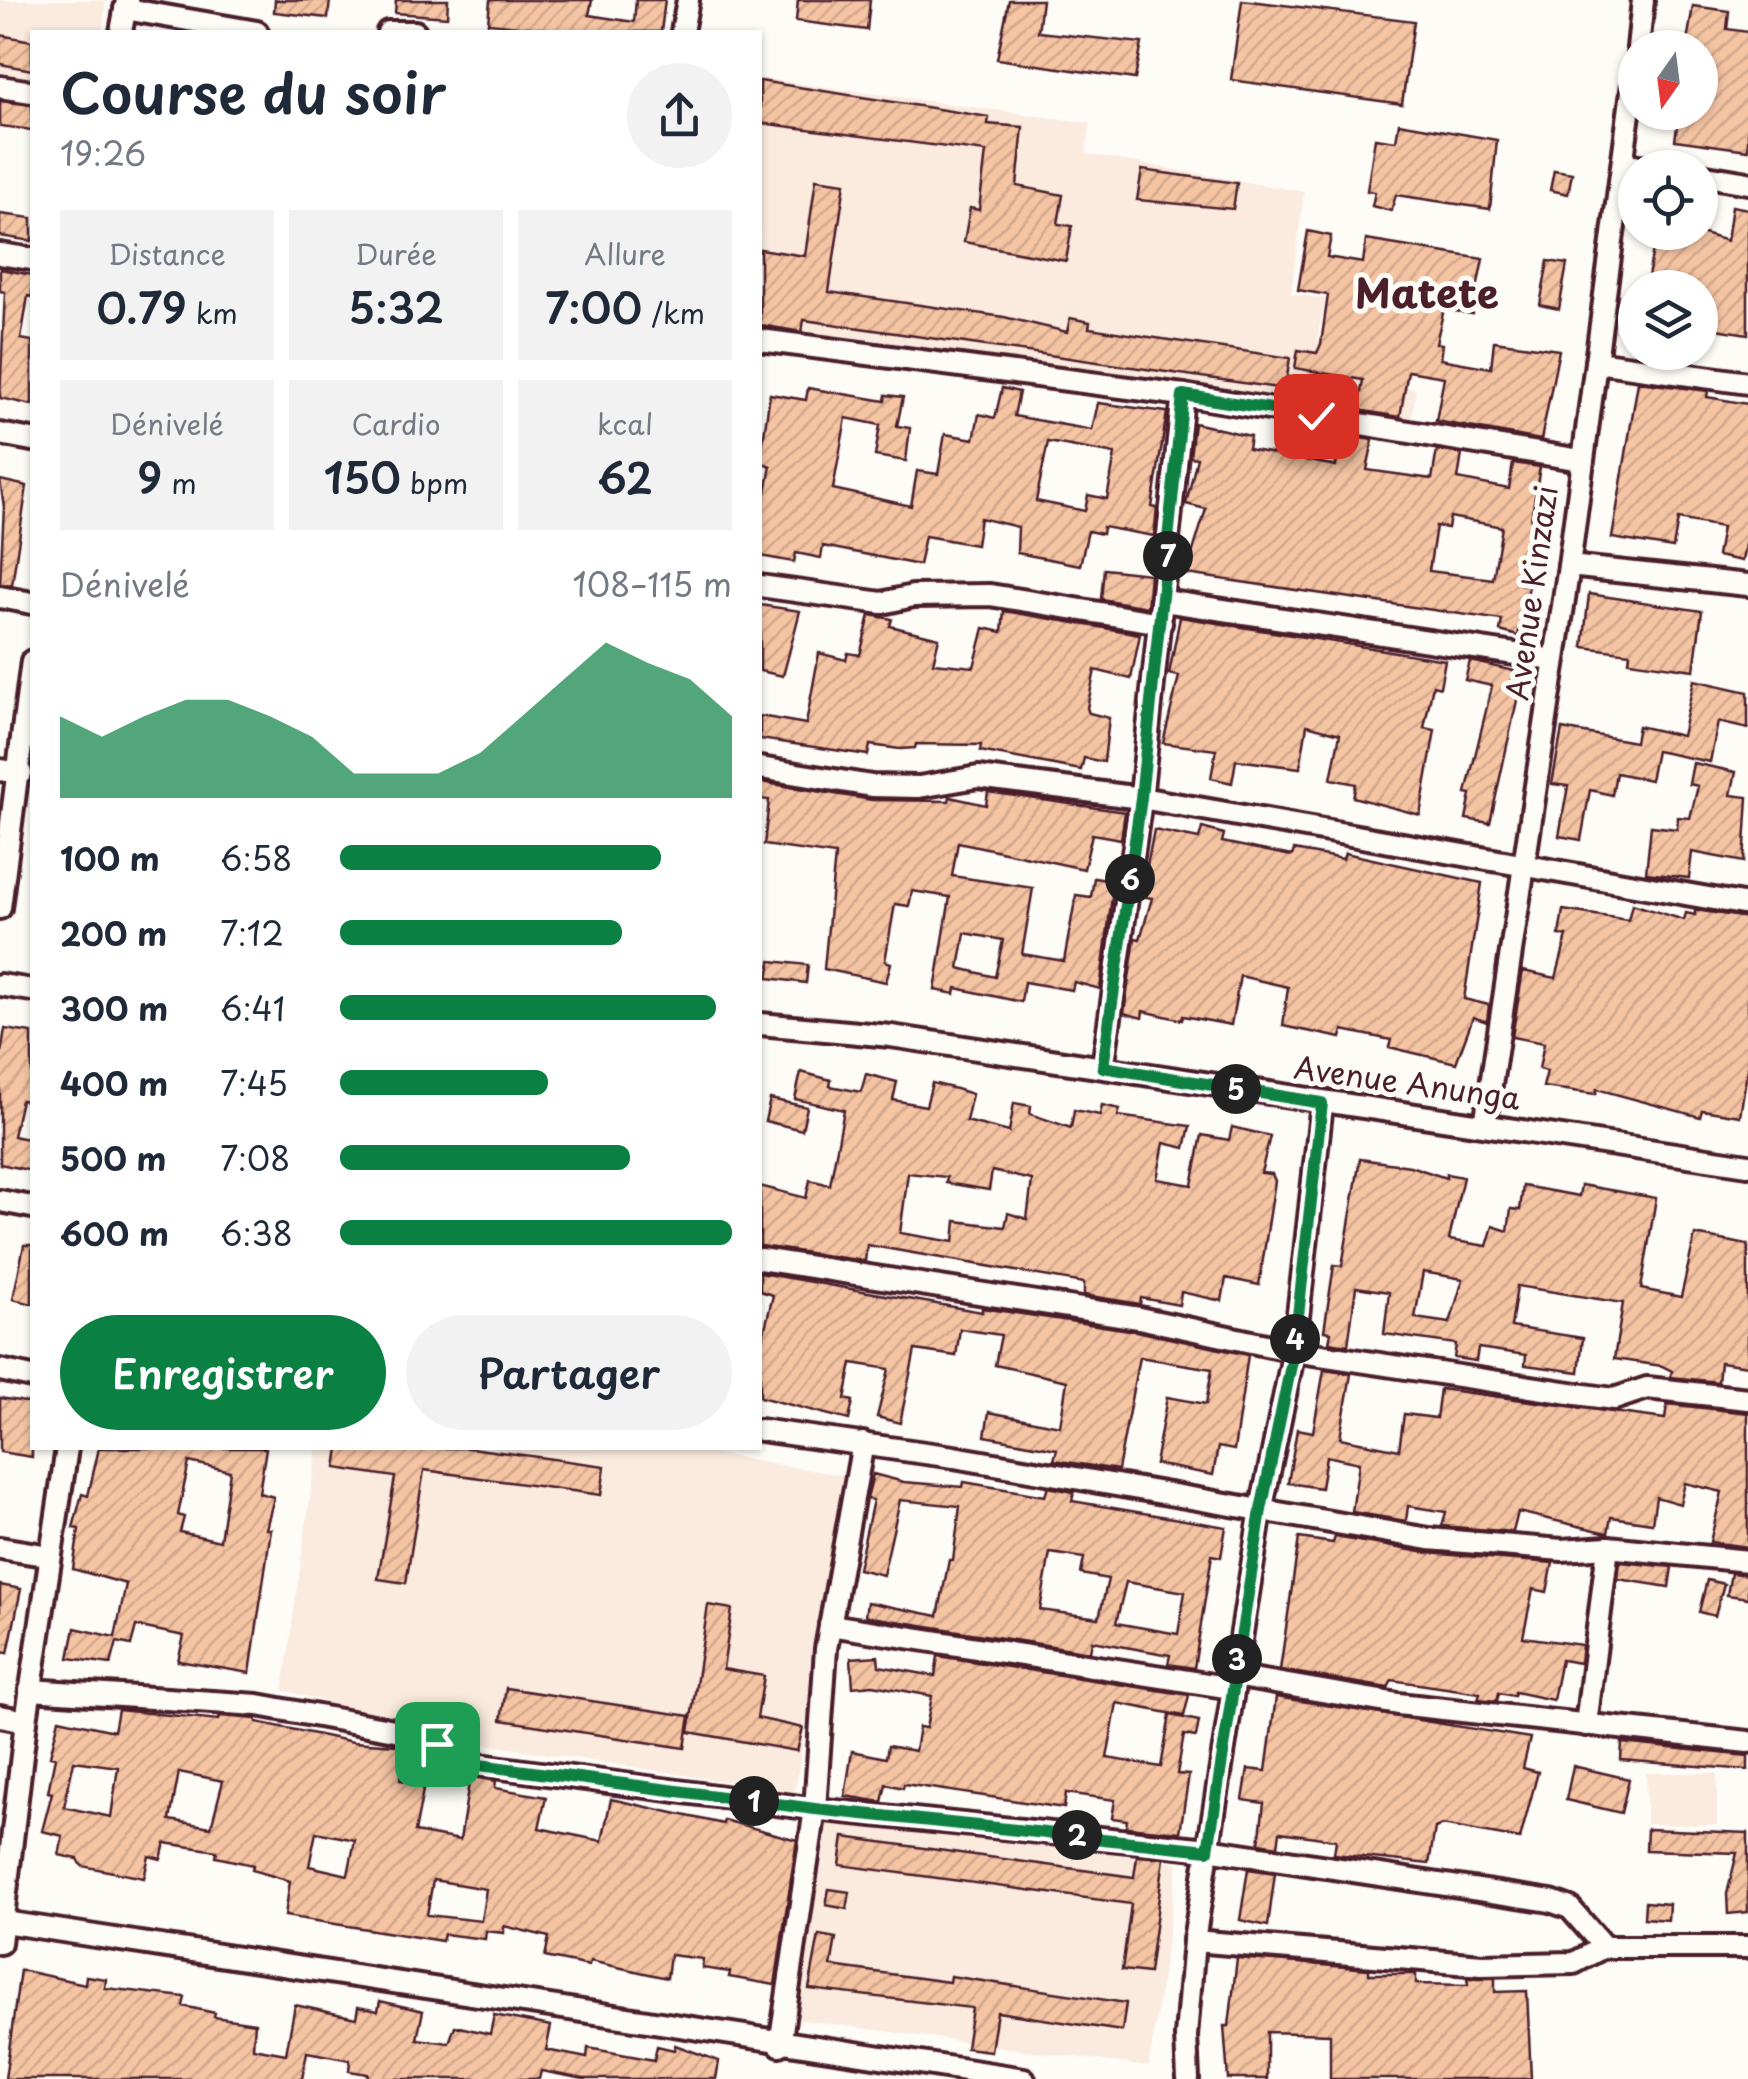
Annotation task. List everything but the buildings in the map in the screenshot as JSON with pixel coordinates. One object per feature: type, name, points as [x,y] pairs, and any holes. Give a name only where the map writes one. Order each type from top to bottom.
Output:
[{"type":"street","points":[[682,30],[688,0]]},
{"type":"street","points":[[1640,30],[1644,0]]},
{"type":"street","points":[[121,30],[126,5],[247,30]]},
{"type":"street","points":[[0,88],[30,92]]},
{"type":"street","points":[[1718,178],[1748,183]]},
{"type":"street","name":"Avenue Kinzazi","points":[[1485,1125],[1618,200]]},
{"type":"street","points":[[0,254],[30,259]]},
{"type":"street","points":[[762,340],[1183,395],[1582,460]]},
{"type":"street","points":[[1596,362],[1748,383]]},
{"type":"street","points":[[1103,1067],[1141,798],[1183,395]]},
{"type":"street","points":[[0,434],[30,440]]},
{"type":"street","points":[[1568,566],[1748,585]]},
{"type":"street","points":[[762,586],[882,603],[913,596],[990,594],[1161,624]]},
{"type":"street","points":[[0,597],[30,603]]},
{"type":"street","points":[[1164,601],[1554,660]]},
{"type":"street","points":[[0,908],[10,772],[29,733]]},
{"type":"street","points":[[762,768],[872,786],[919,787],[978,777],[1141,798],[1748,904]]},
{"type":"street","points":[[0,985],[30,990]]},
{"type":"street","name":"Avenue Anunga","points":[[762,1024],[892,1036],[1748,1164]]},
{"type":"street","points":[[1188,2079],[1186,2036],[1194,1941],[1261,1510],[1294,1351],[1322,1103]]},
{"type":"street","points":[[0,1200],[30,1206]]},
{"type":"street","points":[[762,1259],[1139,1318],[1294,1351],[1614,1399],[1647,1388],[1748,1399]]},
{"type":"street","points":[[0,1370],[30,1377]]},
{"type":"street","points":[[762,1430],[1429,1538],[1562,1550],[1608,1547],[1748,1562]]},
{"type":"street","points":[[780,2045],[815,1809],[830,1626],[863,1444]]},
{"type":"street","points":[[66,1450],[30,1690],[2,1932],[1024,2079]]},
{"type":"street","points":[[1586,1725],[1608,1547]]},
{"type":"street","points":[[0,1548],[50,1556]]},
{"type":"street","points":[[830,1626],[1398,1704],[1748,1742]]},
{"type":"street","points":[[30,1690],[258,1705],[400,1731],[479,1765],[815,1809],[1208,1850],[1562,1904],[1604,1947]]},
{"type":"street","points":[[0,1716],[26,1721]]},
{"type":"street","points":[[1194,1941],[1482,1965],[1574,1963],[1604,1947],[1748,1947]]},
{"type":"shaded area","points":[[0,0],[106,0],[102,30],[30,30],[30,78],[0,72]]},
{"type":"shaded area","points":[[762,78],[1090,123],[1086,154],[1304,192],[1291,294],[1325,299],[1317,340],[1407,355],[1403,386],[1416,390],[1411,422],[1058,365],[762,327]]},
{"type":"shaded area","points":[[317,1450],[695,1450],[846,1476],[795,1792],[471,1742],[283,1690]]},
{"type":"shaded area","points":[[1646,1773],[1717,1773],[1717,1825],[1646,1824]]},
{"type":"shaded area","points":[[824,1815],[1178,1863],[1149,2067],[795,2019]]},
{"type":"district","name":"Matete","points":[[1427,294]]},
{"type":"route","points":[[437,1744],[454,1757],[479,1765],[815,1809],[1208,1850],[1261,1510],[1294,1351],[1322,1103],[1103,1067],[1141,798],[1183,395],[1316,416]]}]
